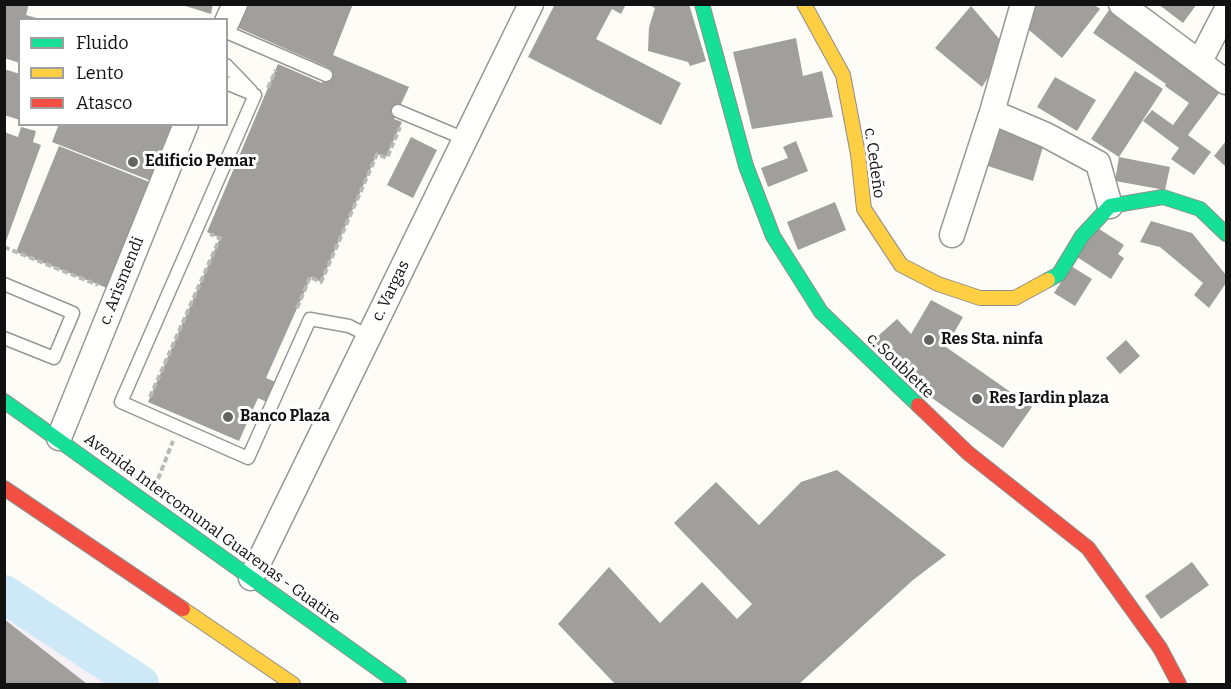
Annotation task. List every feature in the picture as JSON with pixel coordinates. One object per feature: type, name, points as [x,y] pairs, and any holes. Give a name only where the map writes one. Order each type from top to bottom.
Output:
[{"type":"street","points":[[229,29],[235,4]]},
{"type":"street","name":"c. Soublette","points":[[702,4],[746,166],[773,236],[820,312],[968,453],[1088,548],[1160,648],[1179,684]]},
{"type":"street","name":"c. Cedeño","points":[[804,4],[843,75],[858,154],[864,209],[901,265],[938,284],[980,298],[1016,298],[1059,274],[1082,236],[1110,206]]},
{"type":"street","points":[[952,235],[992,112],[1023,4]]},
{"type":"street","points":[[1120,4],[1227,82]]},
{"type":"street","name":"c. Vargas","points":[[250,578],[465,139],[524,7]]},
{"type":"street","points":[[1200,61],[1227,11]]},
{"type":"street","points":[[992,112],[1046,135],[1098,163],[1110,206],[1163,197],[1200,209],[1227,234]]},
{"type":"street","name":"c. Arismendi","points":[[59,438],[185,126]]},
{"type":"street","name":"Avenida Intercomunal Guarenas - Guatire","points":[[4,401],[59,438],[399,684]]},
{"type":"street","points":[[4,488],[293,684]]},
{"type":"lane","points":[[229,29],[326,75]]},
{"type":"lane","points":[[228,67],[255,95]]},
{"type":"lane","points":[[228,84],[255,95]]},
{"type":"lane","points":[[255,95],[121,402],[248,458],[310,319],[367,340]]},
{"type":"lane","points":[[398,111],[465,139]]},
{"type":"lane","points":[[4,284],[73,312],[54,358],[4,338]]},
{"type":"path","points":[[310,319],[296,312],[310,277],[321,282],[377,154],[387,158],[402,122],[394,119],[398,111]]},
{"type":"path","points":[[4,247],[117,293]]},
{"type":"path","points":[[148,402],[213,253]]},
{"type":"path","points":[[150,505],[161,467],[180,428]]},
{"type":"shaded area","points":[[4,599],[20,609],[130,684],[5,684]]},
{"type":"building","points":[[4,4],[29,4],[26,15],[36,18],[18,18],[18,62],[4,58]]},
{"type":"building","points":[[179,4],[213,4],[211,14]]},
{"type":"building","points":[[243,4],[353,4],[333,55],[409,87],[394,119],[402,122],[386,157],[377,154],[321,282],[311,277],[266,378],[278,383],[269,403],[258,398],[239,441],[148,402],[220,238],[207,232],[278,64],[322,83],[329,68],[234,26]]},
{"type":"building","points":[[555,4],[626,4],[621,14],[612,9],[596,39],[681,83],[661,125],[528,57]]},
{"type":"building","points":[[647,4],[689,4],[706,61],[690,66],[688,62],[648,51],[649,27],[655,8]]},
{"type":"building","points":[[1030,4],[1093,4],[1100,9],[1062,58],[1022,24]]},
{"type":"building","points":[[1158,4],[1197,4],[1183,23]]},
{"type":"building","points":[[971,6],[1007,48],[982,87],[935,48]]},
{"type":"building","points":[[1109,10],[1222,89],[1188,135],[1211,152],[1194,175],[1171,159],[1179,148],[1143,121],[1152,110],[1173,125],[1189,103],[1165,86],[1166,84],[1093,33]]},
{"type":"building","points":[[796,38],[803,76],[822,71],[833,117],[752,129],[733,52]]},
{"type":"building","points":[[4,69],[18,73],[18,119],[4,115]]},
{"type":"building","points":[[1135,71],[1163,89],[1119,157],[1091,139]]},
{"type":"building","points":[[1055,77],[1096,100],[1077,131],[1037,107]]},
{"type":"building","name":"Edificio Pemar","points":[[58,126],[177,126],[154,182],[52,142]]},
{"type":"building","points":[[21,127],[36,131],[33,142],[41,145],[5,244],[4,132],[18,137]]},
{"type":"building","points":[[994,127],[1044,143],[1033,181],[982,164]]},
{"type":"building","points":[[411,137],[437,150],[413,198],[387,185]]},
{"type":"building","points":[[796,141],[808,171],[768,187],[761,168],[788,158],[783,147]]},
{"type":"building","points":[[1226,141],[1226,167],[1214,156]]},
{"type":"building","points":[[59,146],[152,183],[107,288],[16,252]]},
{"type":"building","points":[[1119,157],[1170,167],[1165,190],[1115,181]]},
{"type":"building","points":[[835,202],[846,230],[798,250],[787,222]]},
{"type":"building","points":[[1151,221],[1192,233],[1226,275],[1226,283],[1209,308],[1194,295],[1203,283],[1160,247],[1140,242]]},
{"type":"building","points":[[1096,227],[1124,245],[1118,254],[1124,258],[1111,279],[1077,257]]},
{"type":"building","points":[[1071,266],[1092,279],[1075,306],[1054,293]]},
{"type":"building","points":[[931,300],[963,317],[946,347],[1032,407],[1003,448],[922,391],[869,344],[897,319],[911,334]]},
{"type":"building","points":[[1126,340],[1140,356],[1120,374],[1106,358]]},
{"type":"building","points":[[837,470],[946,555],[913,580],[799,684],[615,684],[558,624],[609,567],[660,623],[702,582],[737,619],[752,604],[674,523],[716,482],[759,525],[801,482]]},
{"type":"building","points":[[1192,562],[1209,585],[1161,619],[1145,596]]},
{"type":"building","points":[[4,619],[87,684],[4,684]]},
{"type":"waterway","points":[[4,594],[140,684]]},
{"type":"traffic: fast","points":[[702,4],[746,166],[773,236],[821,312],[918,405]]},
{"type":"traffic: fast","points":[[1048,280],[1059,274],[1082,236],[1110,206],[1163,197],[1200,209],[1226,234]]},
{"type":"traffic: fast","points":[[4,401],[399,684]]},
{"type":"traffic: slow","points":[[804,4],[843,75],[858,154],[864,209],[901,265],[938,284],[980,298],[1015,298],[1048,280]]},
{"type":"traffic: slow","points":[[183,609],[293,684]]},
{"type":"traffic: jam","points":[[918,405],[968,453],[1088,548],[1160,648],[1179,684]]},
{"type":"traffic: jam","points":[[4,488],[183,609]]},
{"type":"place","name":"Edificio Pemar","points":[[133,162]]},
{"type":"place","name":"Res Sta. ninfa","points":[[929,340]]},
{"type":"place","name":"Res Jardin plaza","points":[[977,399]]},
{"type":"place","name":"Banco Plaza","points":[[228,417]]}]
